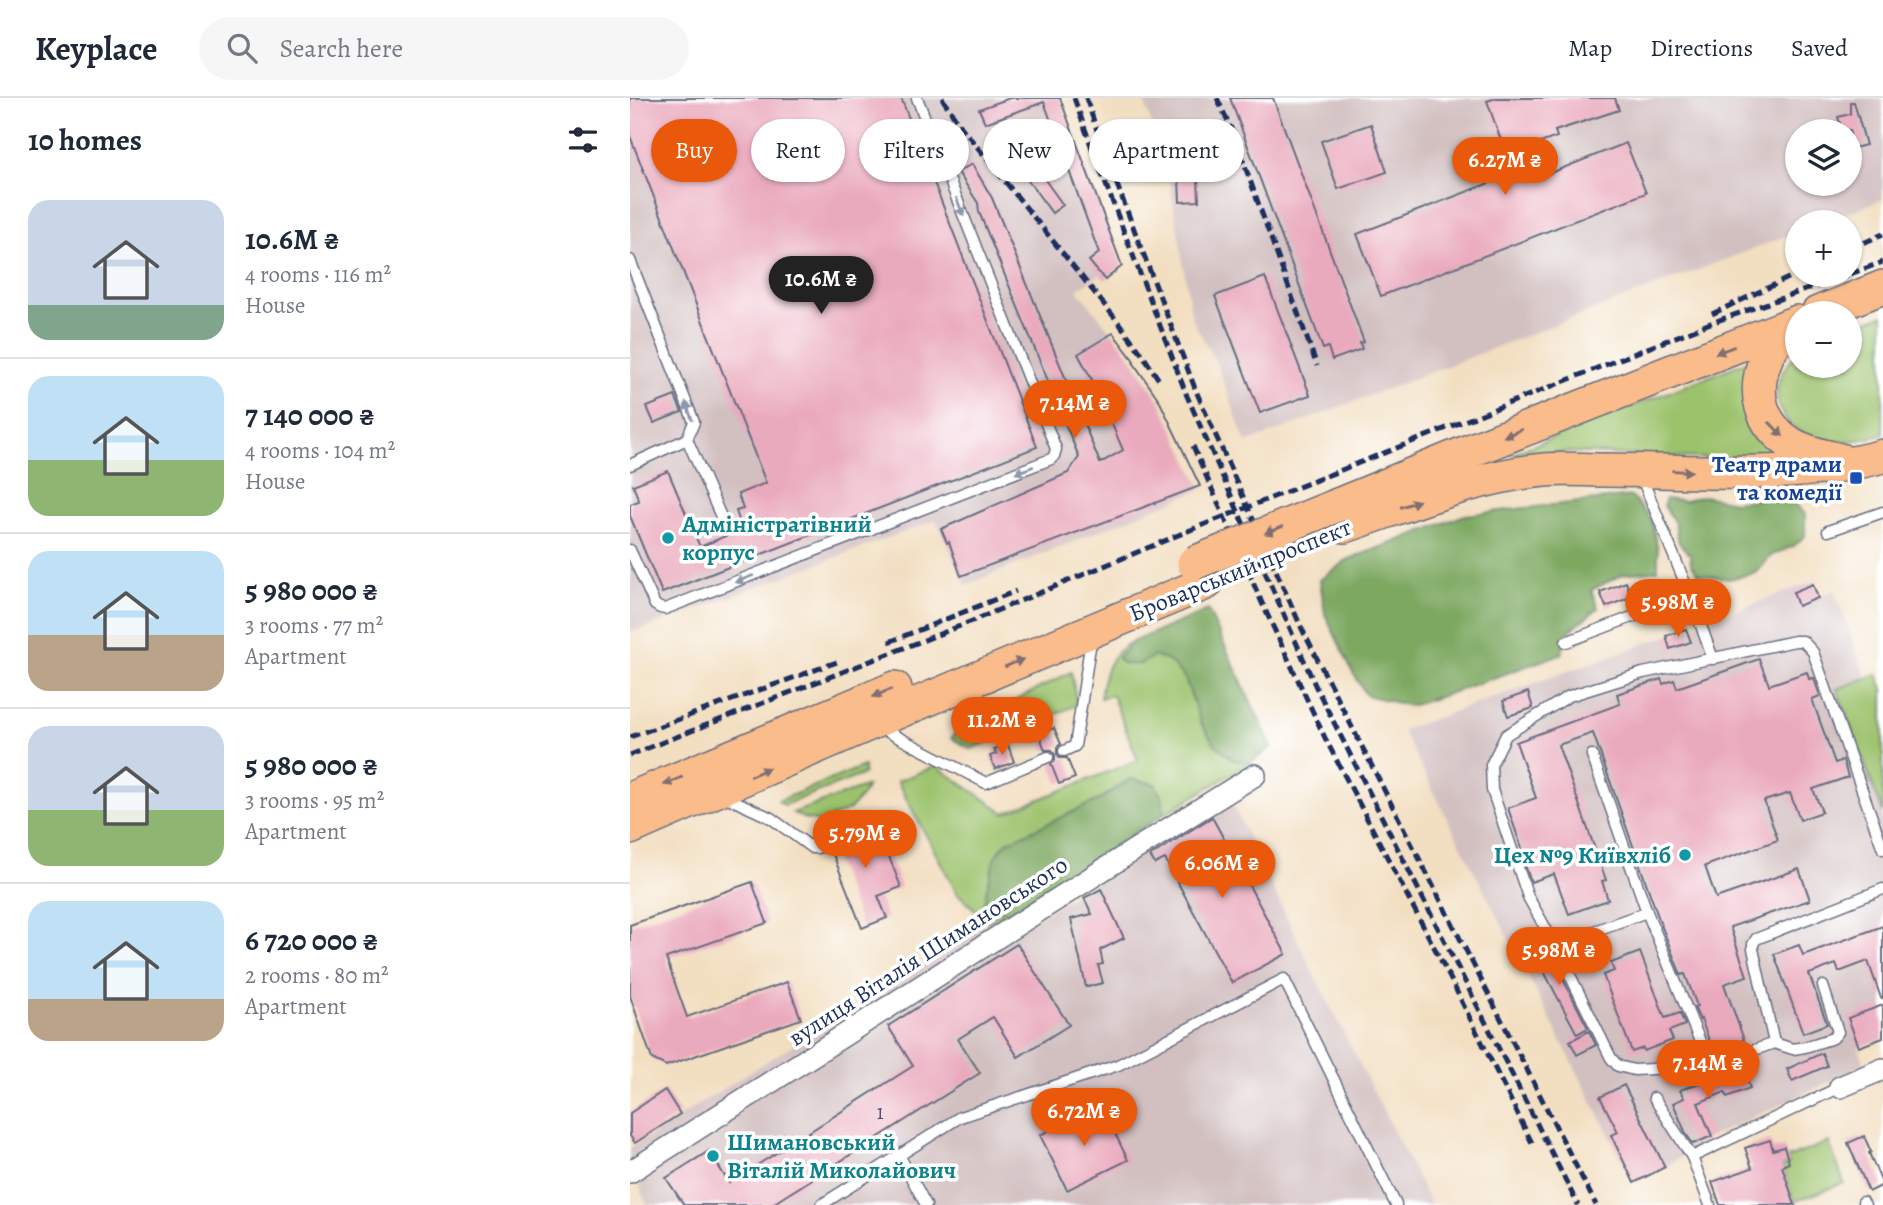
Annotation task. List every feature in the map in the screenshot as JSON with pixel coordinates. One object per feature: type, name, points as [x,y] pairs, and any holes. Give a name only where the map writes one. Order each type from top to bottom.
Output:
[{"type":"main road","name":"Броварський проспект","points":[[1848,301],[1883,287]]},
{"type":"main road","name":"Броварський проспект","points":[[630,799],[1342,515],[1467,452],[1785,326]]},
{"type":"main road","points":[[1785,336],[1767,355],[1759,385],[1759,401],[1765,418],[1776,432],[1795,446],[1817,454],[1874,461]]},
{"type":"main road","name":"Броварський проспект","points":[[1342,515],[1504,476],[1545,470],[1749,474],[1874,461]]},
{"type":"main road","name":"Броварський проспект","points":[[630,828],[1094,629],[1200,573]]},
{"type":"street","name":"вулиця Віталія Шимановського","points":[[630,1172],[1255,775]]},
{"type":"street","points":[[1840,1087],[1883,1069]]},
{"type":"lane","points":[[630,550],[655,605],[665,609],[1054,456],[1056,449],[917,98]]},
{"type":"lane","points":[[630,260],[694,422],[687,439],[630,465]]},
{"type":"lane","points":[[687,439],[723,519]]},
{"type":"lane","points":[[1638,470],[1690,595],[1713,659]]},
{"type":"lane","points":[[1828,531],[1883,512]]},
{"type":"lane","points":[[1566,642],[1690,595]]},
{"type":"lane","points":[[1064,751],[1075,746],[1094,629]]},
{"type":"lane","points":[[1824,986],[1837,1029],[1836,1036],[1793,1049],[1774,1044],[1710,1066],[1634,1070],[1618,1066],[1611,1058],[1528,897],[1492,790],[1492,765],[1506,735],[1569,696],[1643,673],[1795,640],[1803,641],[1813,652],[1883,849]]},
{"type":"lane","points":[[871,723],[986,783],[1048,757]]},
{"type":"lane","points":[[1592,755],[1647,912],[1710,1066]]},
{"type":"lane","points":[[715,792],[771,818],[812,848],[829,845]]},
{"type":"lane","points":[[1774,1044],[1753,949],[1756,939],[1883,889]]},
{"type":"lane","points":[[1555,945],[1647,912]]},
{"type":"lane","points":[[821,1205],[960,1117],[1118,1066],[1284,979],[1396,1205]]},
{"type":"lane","points":[[1692,1157],[1840,1087]]},
{"type":"lane","points":[[1654,1098],[1692,1157],[1710,1205]]},
{"type":"lane","points":[[899,1155],[926,1205]]},
{"type":"shaded area","points":[[630,98],[1053,98],[1060,119],[983,119],[983,182],[1075,182],[1075,162],[1111,268],[1077,289],[1134,361],[1159,400],[1202,489],[966,585],[936,520],[641,630],[630,631]]},
{"type":"shaded area","points":[[1143,98],[1880,98],[1883,106],[1883,199],[1854,210],[1785,210],[1785,237],[1246,443],[1216,362],[1192,319],[1170,182],[1244,182],[1244,119],[1150,119]]},
{"type":"shaded area","points":[[1815,581],[1821,595],[1834,590],[1866,678],[1838,689],[1883,813],[1883,1040],[1859,1047],[1865,1066],[1712,1136],[1665,1167],[1634,1183],[1402,730]]},
{"type":"shaded area","points":[[1229,797],[1312,970],[1431,1205],[647,1205],[630,1168],[630,1148],[1001,913],[1014,933]]},
{"type":"green space","points":[[1883,315],[1883,435],[1830,441],[1806,435],[1784,417],[1777,393],[1779,380],[1785,369],[1785,378],[1862,378],[1862,323]]},
{"type":"green space","points":[[1753,359],[1787,458],[1743,460],[1566,452],[1509,455]]},
{"type":"green space","points":[[1631,496],[1651,519],[1658,550],[1658,570],[1623,574],[1591,590],[1598,608],[1567,633],[1561,654],[1410,706],[1366,695],[1325,614],[1320,580],[1347,560],[1465,515]]},
{"type":"green space","points":[[1703,496],[1734,502],[1763,499],[1793,502],[1805,514],[1805,536],[1794,546],[1772,555],[1755,573],[1729,579],[1699,574],[1691,564],[1690,554],[1679,543],[1675,523],[1664,506],[1665,499],[1685,501]]},
{"type":"green space","points":[[1208,610],[1272,747],[1250,763],[1232,759],[1214,743],[1201,723],[1185,678],[1169,661],[1154,656],[1140,664],[1123,664],[1118,658],[1134,641]]},
{"type":"green space","points":[[1134,641],[1118,658],[1123,664],[1140,664],[1154,656],[1169,661],[1185,678],[1193,698],[1232,759],[1250,763],[1164,814],[1162,798],[1130,779],[1099,800],[1007,842],[995,857],[983,906],[1008,913],[988,922],[957,893],[897,781],[936,766],[1005,813],[1138,760],[1112,695],[1100,698],[1103,681],[1113,657]]},
{"type":"green space","points":[[1071,672],[1077,705],[971,749],[951,738],[961,728]]},
{"type":"green space","points":[[1877,674],[1883,689],[1883,813],[1837,689]]},
{"type":"green space","points":[[864,766],[864,774],[784,805],[778,801]]},
{"type":"green space","points":[[1130,779],[1155,784],[1162,798],[1164,814],[1008,913],[997,908],[990,912],[983,906],[995,857],[1007,842],[1099,800]]},
{"type":"green space","points":[[867,786],[849,810],[820,822],[793,813]]},
{"type":"green space","points":[[1829,1142],[1844,1183],[1794,1202],[1782,1166],[1789,1163],[1787,1158]]},
{"type":"building","points":[[630,98],[901,98],[909,119],[859,119],[859,182],[934,182],[1037,447],[662,593],[630,516],[630,504],[639,501],[633,485],[668,471],[700,547],[742,529],[736,511],[743,509],[738,494],[766,483],[630,136]]},
{"type":"building","points":[[1010,98],[1060,98],[1068,119],[1050,119],[1044,102],[996,119],[983,119],[979,109]]},
{"type":"building","points":[[1230,98],[1273,98],[1364,342],[1360,343],[1362,349],[1332,360],[1328,347],[1323,349],[1244,136],[1244,119],[1238,119]]},
{"type":"building","points":[[1496,98],[1615,98],[1619,110],[1555,131],[1557,137],[1526,148],[1538,178],[1626,143],[1646,193],[1381,296],[1357,234],[1513,174],[1487,101]]},
{"type":"building","points":[[1850,102],[1854,102],[1859,119],[1839,119],[1850,114]]},
{"type":"building","points":[[1371,124],[1387,172],[1338,189],[1321,141]]},
{"type":"building","points":[[1862,131],[1866,145],[1862,146]]},
{"type":"building","points":[[1075,139],[1122,266],[1105,280],[1089,261],[1099,253],[1073,182]]},
{"type":"building","points":[[972,164],[992,198],[1100,463],[1123,450],[1097,389],[1078,354],[1113,333],[1159,400],[1200,486],[961,576],[949,542],[947,543],[941,529],[1068,473],[1079,457],[979,212],[978,203],[964,182],[969,182],[969,166]]},
{"type":"building","points":[[1029,182],[1046,182],[1063,205],[1052,213]]},
{"type":"building","points":[[1179,182],[1198,182],[1199,201],[1180,202]]},
{"type":"building","points":[[1265,277],[1310,395],[1260,413],[1215,296]]},
{"type":"building","points":[[675,396],[682,412],[654,423],[647,407]]},
{"type":"building","points":[[1626,582],[1631,597],[1606,607],[1600,592]]},
{"type":"building","points":[[1813,584],[1818,598],[1798,606],[1793,592]]},
{"type":"building","points":[[1686,629],[1691,642],[1670,649],[1666,636]]},
{"type":"building","name":"Цех №9 Київхліб","points":[[1759,659],[1769,685],[1807,672],[1809,679],[1814,678],[1820,696],[1812,699],[1835,763],[1843,760],[1848,777],[1813,789],[1822,812],[1800,820],[1790,793],[1764,801],[1778,840],[1705,866],[1716,898],[1799,869],[1810,900],[1730,927],[1747,976],[1724,984],[1744,1040],[1733,1043],[1735,1049],[1715,1056],[1694,1007],[1697,1006],[1685,974],[1681,975],[1660,922],[1593,733],[1558,745],[1606,880],[1602,881],[1608,900],[1569,914],[1554,874],[1531,882],[1508,808],[1536,798],[1516,742],[1620,704],[1617,694],[1661,679],[1663,684],[1674,680],[1677,688]]},
{"type":"building","points":[[1528,692],[1533,708],[1508,716],[1503,701]]},
{"type":"building","points":[[1054,728],[1061,744],[1057,747],[1057,754],[1060,758],[1067,758],[1075,778],[1059,784],[1051,764],[1055,761],[1055,755],[1052,750],[1045,750],[1039,734]]},
{"type":"building","points":[[1008,745],[1014,762],[995,769],[990,756],[996,754],[994,749]]},
{"type":"building","points":[[1212,817],[1286,954],[1232,983],[1165,859],[1155,864],[1150,856]]},
{"type":"building","points":[[874,819],[901,887],[878,896],[887,918],[862,928],[832,852],[836,848],[836,842],[826,837]]},
{"type":"building","points":[[752,882],[767,923],[666,958],[687,1017],[787,982],[801,1019],[666,1066],[652,1059],[630,996],[630,925]]},
{"type":"building","points":[[1101,889],[1124,938],[1100,950],[1103,964],[1098,965],[1103,983],[1086,987],[1071,919],[1092,914],[1084,898]]},
{"type":"building","points":[[1883,926],[1883,998],[1868,961],[1839,972],[1836,964],[1809,974],[1827,1024],[1803,1033],[1774,954],[1799,945],[1803,955]]},
{"type":"building","points":[[1543,940],[1588,1028],[1577,1034],[1531,947]]},
{"type":"building","points":[[1017,944],[1069,1025],[1018,1057],[993,1017],[958,1039],[980,1073],[771,1205],[684,1205],[666,1178],[709,1151],[729,1183],[913,1066],[888,1026]]},
{"type":"building","points":[[1640,952],[1665,1018],[1680,1013],[1685,1025],[1669,1031],[1673,1040],[1644,1051],[1643,1048],[1632,1052],[1603,975],[1614,971],[1611,963]]},
{"type":"building","points":[[1883,1005],[1883,1038],[1859,1047],[1848,1018]]},
{"type":"building","points":[[1589,1031],[1596,1045],[1577,1055],[1570,1041]]},
{"type":"building","points":[[1822,1053],[1827,1066],[1792,1081],[1787,1069]]},
{"type":"building","points":[[1741,1063],[1750,1088],[1727,1097],[1725,1092],[1698,1103],[1712,1136],[1693,1144],[1673,1103],[1684,1098],[1680,1090],[1721,1075],[1720,1071]]},
{"type":"building","points":[[1624,1085],[1665,1167],[1634,1183],[1611,1135],[1618,1132],[1600,1097]]},
{"type":"building","points":[[665,1090],[680,1114],[635,1143],[630,1136],[630,1113]]},
{"type":"building","points":[[1101,1105],[1128,1160],[1067,1190],[1040,1135]]},
{"type":"building","points":[[1864,1136],[1883,1185],[1869,1192],[1848,1143]]},
{"type":"building","points":[[1770,1140],[1773,1150],[1784,1147],[1789,1163],[1782,1166],[1795,1205],[1720,1205],[1712,1182],[1752,1168],[1745,1148]]},
{"type":"railway","points":[[942,98],[962,128],[1119,323],[1161,383]]},
{"type":"railway","points":[[1074,98],[1187,396],[1315,685],[1578,1205]]},
{"type":"railway","points":[[1086,98],[1196,391],[1302,629],[1596,1205]]},
{"type":"railway","points":[[1217,98],[1233,133],[1317,366]]},
{"type":"railway","points":[[1862,244],[1883,234]]},
{"type":"railway","points":[[1862,270],[1883,262]]},
{"type":"railway","points":[[1712,314],[1785,280]]},
{"type":"railway","points":[[630,755],[960,626],[1188,531],[1708,324],[1814,287]]},
{"type":"railway","points":[[1193,446],[1326,740],[1446,970],[1533,1145]]},
{"type":"railway","points":[[889,642],[1016,591]]},
{"type":"railway","points":[[630,737],[837,662]]},
{"type":"place","name":"Театр драми та комедії","points":[[1856,478]]},
{"type":"place","name":"Адміністратівний корпус","points":[[668,538]]},
{"type":"place","name":"Цех №9 Київхліб","points":[[1685,855]]},
{"type":"place","name":"Шимановський Віталій Миколайович","points":[[713,1156]]}]
